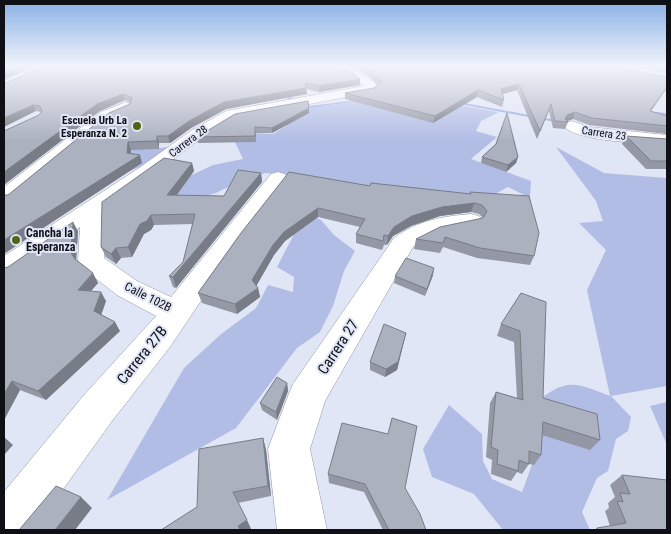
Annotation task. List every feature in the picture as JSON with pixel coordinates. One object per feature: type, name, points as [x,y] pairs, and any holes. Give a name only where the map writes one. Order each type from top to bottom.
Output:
[{"type":"street","name":"Carrera 28","points":[[4,269],[173,154],[202,130],[231,114],[362,91]]},
{"type":"street","points":[[4,197],[106,115],[126,106]]},
{"type":"street","name":"Carrera 23","points":[[572,126],[586,132],[667,140]]},
{"type":"street","name":"Carrera 27B","points":[[4,530],[30,499],[98,408],[158,338],[231,237],[278,178]]},
{"type":"street","name":"Calle 102B","points":[[93,207],[91,261],[127,288],[176,312]]},
{"type":"street","name":"Carrera 27","points":[[302,530],[288,449],[307,396],[403,243],[417,230],[447,223],[471,221]]},
{"type":"shaded area","points":[[400,97],[437,101],[499,112],[481,121],[476,131],[497,137],[471,159],[531,181],[530,198],[508,187],[482,201],[266,173],[249,177],[216,193],[171,206],[179,181],[213,165],[243,159],[233,138],[252,133],[273,134],[286,126],[305,108]]},
{"type":"shaded area","points":[[158,141],[151,149],[168,147],[160,156],[139,168],[127,172],[105,154]]},
{"type":"shaded area","points":[[556,147],[604,173],[667,178],[667,386],[611,396],[631,417],[628,431],[616,439],[608,471],[597,478],[582,512],[590,530],[503,530],[474,494],[432,477],[423,449],[449,405],[482,434],[483,461],[492,479],[522,492],[537,451],[533,405],[553,390],[570,385],[587,387],[610,396],[587,290],[606,250],[579,223],[603,221],[596,201]]},
{"type":"shaded area","points":[[305,213],[321,220],[334,235],[355,251],[344,271],[333,306],[320,332],[297,348],[236,428],[107,500],[184,368],[220,335],[256,308],[268,285],[293,292],[294,277],[277,267]]},
{"type":"shaded area","points":[[667,402],[667,445],[650,406]]},
{"type":"building","points":[[4,91],[289,91],[224,102],[189,121],[168,136],[157,136],[157,141],[128,142],[127,153],[140,155],[4,240],[4,195],[8,195],[109,113],[130,104],[132,98],[123,94],[97,104],[4,172],[4,131],[39,115],[42,111],[40,106],[33,105],[4,118]]},
{"type":"building","points":[[357,91],[476,91],[435,116],[345,93]]},
{"type":"building","points":[[480,91],[502,91],[504,100]]},
{"type":"building","points":[[522,91],[664,91],[650,111],[667,116],[667,126],[592,118],[575,112],[567,115],[565,119],[568,122],[555,121],[551,104],[540,131]]},
{"type":"building","points":[[308,101],[309,108],[272,128],[255,127],[255,136],[197,137],[235,114]]},
{"type":"building","points":[[507,113],[518,157],[508,165],[482,157],[496,144]]},
{"type":"building","points":[[626,136],[667,139],[667,161],[651,161]]},
{"type":"building","points":[[164,158],[192,163],[167,195],[224,196],[238,170],[261,173],[173,277],[169,276],[183,262],[195,214],[151,215],[147,221],[140,224],[128,247],[116,248],[111,254],[101,247],[102,202]]},
{"type":"building","points":[[289,172],[370,186],[371,183],[471,194],[470,192],[529,196],[539,233],[534,256],[480,248],[445,237],[443,243],[416,239],[440,227],[483,218],[487,211],[482,205],[474,203],[442,207],[412,216],[394,227],[388,236],[384,235],[383,241],[356,234],[365,219],[318,208],[284,232],[273,245],[252,280],[258,288],[235,304],[198,293],[241,233]]},
{"type":"building","points":[[73,222],[71,253],[75,259],[93,273],[78,290],[101,292],[94,311],[115,322],[38,391],[12,381],[4,394],[4,268]]},
{"type":"building","points":[[406,258],[434,268],[427,289],[395,276]]},
{"type":"building","points":[[521,293],[546,302],[543,398],[597,414],[600,440],[543,422],[541,455],[529,451],[529,464],[519,460],[518,471],[497,464],[498,450],[491,447],[496,392],[523,400],[520,331],[501,324]]},
{"type":"building","points":[[384,324],[406,333],[398,362],[386,369],[370,362]]},
{"type":"building","points":[[277,377],[287,383],[276,412],[260,403]]},
{"type":"building","points":[[392,418],[417,426],[405,488],[420,514],[426,530],[389,530],[365,484],[328,474],[342,423],[388,434]]},
{"type":"building","points":[[263,438],[268,486],[233,492],[247,520],[238,526],[240,530],[161,530],[197,507],[199,449]]},
{"type":"building","points":[[622,475],[667,480],[667,530],[598,530],[597,528],[626,523],[617,501],[623,502],[620,493],[630,494]]},
{"type":"building","points":[[56,486],[81,497],[55,530],[19,530]]},
{"type":"waterway","points":[[281,94],[308,107],[366,100]]},
{"type":"waterway","points":[[454,102],[561,122]]},
{"type":"waterway","points":[[647,112],[667,114]]},
{"type":"place","name":"Escuela Urb La Esperanza N. 2","points":[[137,126]]},
{"type":"place","name":"Cancha la Esperanza","points":[[16,240]]}]
